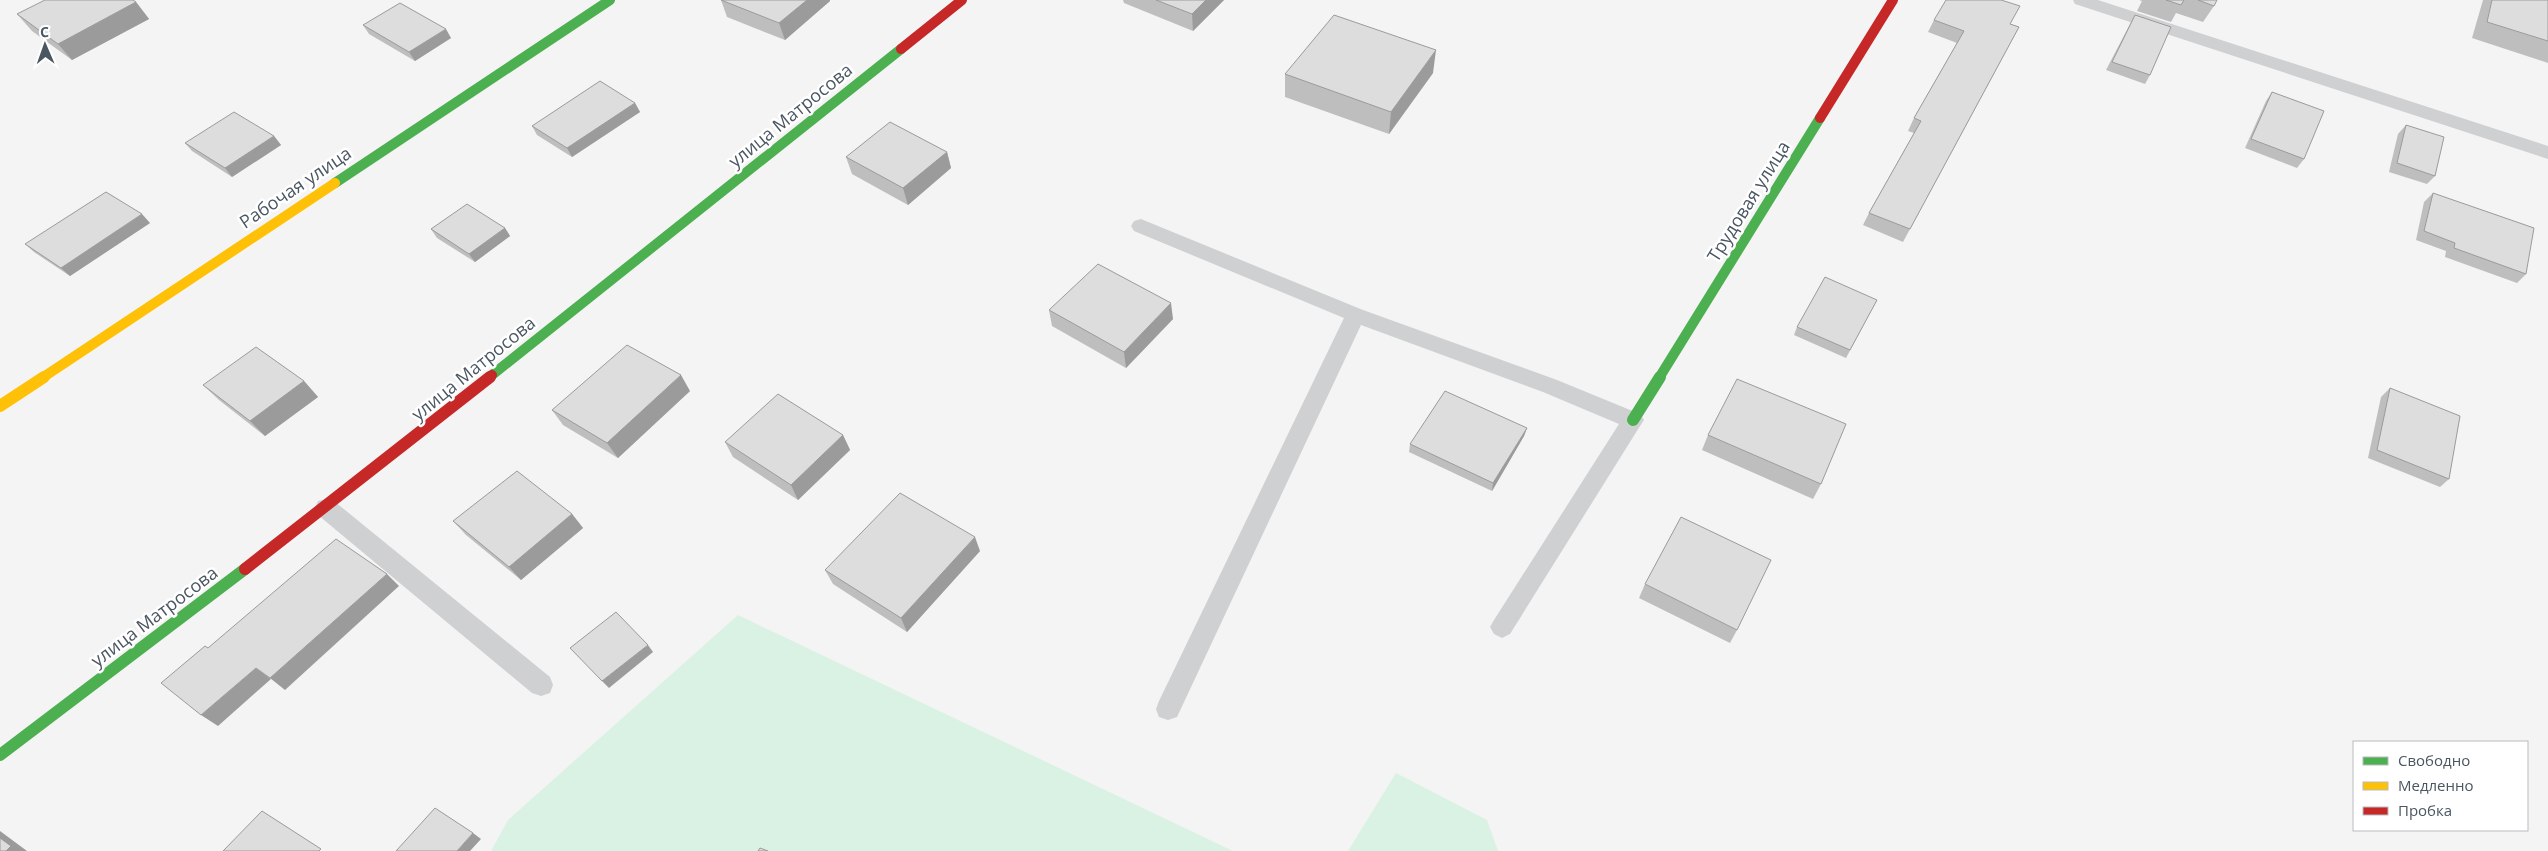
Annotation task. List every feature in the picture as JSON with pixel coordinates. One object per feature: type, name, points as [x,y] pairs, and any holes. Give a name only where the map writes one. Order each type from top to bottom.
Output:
[{"type":"street","name":"Рабочая улица","points":[[0,406],[610,0]]},
{"type":"street","name":"улица Матросова","points":[[0,755],[326,508],[962,0]]},
{"type":"street","name":"Трудовая улица","points":[[1633,420],[1893,0]]},
{"type":"lane","points":[[2081,0],[2548,153]]},
{"type":"lane","points":[[1141,226],[1356,314],[1550,386],[1633,420],[1502,627]]},
{"type":"lane","points":[[1168,709],[1356,314]]},
{"type":"lane","points":[[326,508],[541,685]]},
{"type":"green space","points":[[738,615],[1233,851],[491,851],[508,820]]},
{"type":"green space","points":[[1396,773],[1487,820],[1498,851],[1348,851]]},
{"type":"building","points":[[45,0],[133,0],[136,2],[58,44],[17,14]]},
{"type":"building","points":[[721,0],[807,0],[779,23]]},
{"type":"building","points":[[1156,0],[1206,0],[1192,14]]},
{"type":"building","points":[[1946,0],[2001,0],[2020,6],[2010,24],[2019,27],[1910,229],[1869,213],[1921,121],[1914,118],[1964,31],[1934,20]]},
{"type":"building","points":[[2166,0],[2184,0],[2181,5]]},
{"type":"building","points":[[2198,0],[2217,0],[2214,6]]},
{"type":"building","points":[[2492,0],[2548,0],[2548,41],[2487,22]]},
{"type":"building","points":[[400,3],[446,29],[409,52],[363,25]]},
{"type":"building","points":[[1334,15],[1436,50],[1391,112],[1285,74]]},
{"type":"building","points":[[2135,15],[2171,27],[2150,75],[2112,62]]},
{"type":"building","points":[[600,81],[635,103],[567,148],[532,126]]},
{"type":"building","points":[[2272,92],[2324,111],[2304,159],[2251,139]]},
{"type":"building","points":[[234,112],[274,136],[225,168],[185,143]]},
{"type":"building","points":[[890,122],[947,152],[903,188],[846,157]]},
{"type":"building","points":[[2406,125],[2444,137],[2435,176],[2397,163]]},
{"type":"building","points":[[106,192],[142,214],[61,268],[25,244]]},
{"type":"building","points":[[2433,193],[2534,228],[2526,274],[2454,248],[2455,243],[2424,231]]},
{"type":"building","points":[[467,204],[505,228],[469,254],[431,229]]},
{"type":"building","points":[[1098,264],[1171,303],[1124,352],[1049,310]]},
{"type":"building","points":[[1825,277],[1877,300],[1850,350],[1797,327]]},
{"type":"building","points":[[627,345],[681,375],[607,443],[552,410]]},
{"type":"building","points":[[256,347],[304,381],[250,421],[203,385]]},
{"type":"building","points":[[1737,379],[1846,424],[1821,484],[1708,435]]},
{"type":"building","points":[[2390,388],[2460,416],[2449,479],[2377,450]]},
{"type":"building","points":[[1445,391],[1527,428],[1493,483],[1410,444]]},
{"type":"building","points":[[778,394],[843,435],[791,485],[725,442]]},
{"type":"building","points":[[517,471],[572,514],[509,567],[453,521]]},
{"type":"building","points":[[900,493],[975,537],[901,618],[825,570]]},
{"type":"building","points":[[1681,517],[1771,560],[1737,630],[1645,584]]},
{"type":"building","points":[[336,539],[387,574],[270,678],[256,668],[201,715],[161,683],[205,646],[208,648]]},
{"type":"building","points":[[616,612],[648,645],[602,681],[570,648]]},
{"type":"building","points":[[435,808],[473,833],[457,851],[396,851]]},
{"type":"building","points":[[262,811],[321,849],[319,851],[223,851]]},
{"type":"building","points":[[0,838],[11,846],[6,851],[0,851]]},
{"type":"traffic: fast","points":[[335,183],[610,0]]},
{"type":"traffic: fast","points":[[492,375],[901,49]]},
{"type":"traffic: fast","points":[[1633,420],[1820,118]]},
{"type":"traffic: fast","points":[[0,755],[245,569]]},
{"type":"traffic: slow","points":[[0,406],[335,183]]},
{"type":"traffic: jam","points":[[901,49],[962,0]]},
{"type":"traffic: jam","points":[[1820,118],[1893,0]]},
{"type":"traffic: jam","points":[[245,569],[492,375]]}]
